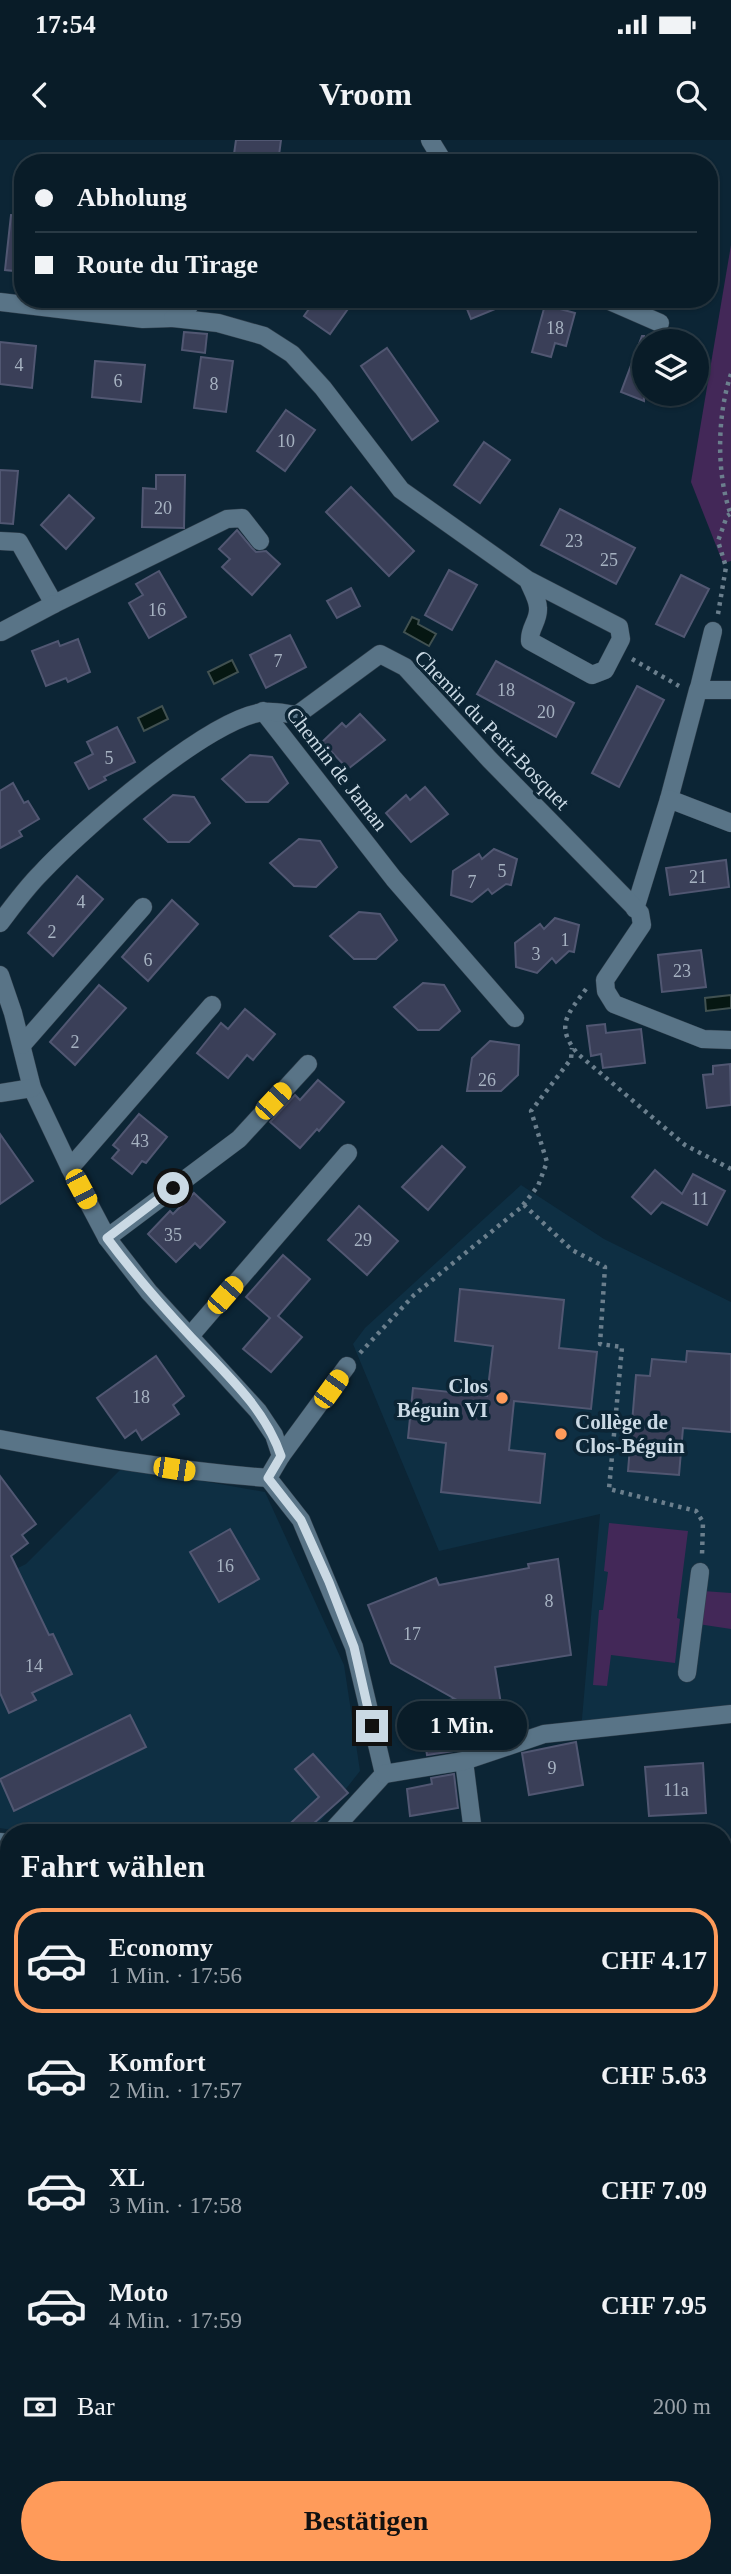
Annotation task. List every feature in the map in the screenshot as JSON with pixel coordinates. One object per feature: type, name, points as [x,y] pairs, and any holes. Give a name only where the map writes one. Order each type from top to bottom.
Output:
[{"type":"street","points":[[50,308],[143,319],[173,318],[218,323],[264,335],[292,354],[323,388],[401,491],[528,580],[619,627],[621,639],[605,670],[592,675],[530,641],[529,631],[536,620],[538,607],[528,580]]},
{"type":"street","points":[[173,318],[187,308]]},
{"type":"street","points":[[626,308],[660,323]]},
{"type":"street","points":[[1,632],[227,519],[242,517],[260,541]]},
{"type":"street","points":[[0,541],[19,542],[54,604]]},
{"type":"street","points":[[713,631],[670,799],[635,909],[642,919],[642,925],[605,980],[606,991],[614,1004],[703,1039],[731,1040]]},
{"type":"street","name":"Chemin du Petit-Bosquet","points":[[263,711],[297,715],[380,654],[405,667],[489,760],[635,909]]},
{"type":"street","points":[[697,693],[731,690]]},
{"type":"street","name":"Chemin de Jaman","points":[[0,923],[40,873],[106,813],[216,728],[263,711],[394,879],[515,1018]]},
{"type":"street","points":[[670,799],[731,823]]},
{"type":"street","points":[[22,1045],[143,907]]},
{"type":"street","points":[[0,975],[32,1088],[107,1238],[132,1272],[258,1410],[274,1435],[281,1456]]},
{"type":"street","points":[[70,1168],[212,1005]]},
{"type":"street","points":[[107,1238],[239,1139],[308,1064]]},
{"type":"street","points":[[0,1093],[32,1088]]},
{"type":"street","points":[[190,1336],[348,1153]]},
{"type":"street","points":[[268,1478],[347,1366]]},
{"type":"street","points":[[0,1439],[200,1473],[268,1478],[301,1520],[350,1636],[384,1774]]},
{"type":"street","points":[[687,1673],[700,1572]]},
{"type":"street","points":[[338,1824],[384,1774],[464,1761],[544,1734],[731,1714]]},
{"type":"street","points":[[464,1761],[472,1824]]},
{"type":"path","points":[[713,631],[723,594],[726,567],[718,541],[727,516],[731,514],[722,482],[721,439],[726,389],[731,374]]},
{"type":"path","points":[[615,650],[697,693]]},
{"type":"path","points":[[592,981],[568,1015],[565,1036],[572,1047],[685,1145],[731,1169]]},
{"type":"path","points":[[347,1366],[414,1295],[523,1206],[538,1186],[547,1162],[531,1111],[571,1059],[572,1047]]},
{"type":"path","points":[[523,1206],[572,1250],[605,1267],[600,1344],[622,1347],[609,1489],[696,1511],[703,1522],[700,1572]]},
{"type":"shaded area","points":[[731,245],[731,561],[723,563],[691,482],[704,406],[709,406],[709,375]]},
{"type":"shaded area","points":[[412,617],[419,620],[418,624],[436,634],[429,646],[404,632]]},
{"type":"shaded area","points":[[232,660],[238,672],[214,684],[208,672]]},
{"type":"shaded area","points":[[162,706],[168,719],[144,731],[138,718]]},
{"type":"shaded area","points":[[731,995],[731,1008],[706,1011],[705,998]]},
{"type":"shaded area","name":"Collège de Clos-Béguin","points":[[521,1185],[604,1239],[731,1302],[731,1714],[581,1730],[600,1514],[439,1551],[353,1344],[365,1328]]},
{"type":"shaded area","points":[[123,1467],[265,1492],[344,1665],[360,1771],[318,1824],[0,1824],[0,1577],[26,1564]]},
{"type":"shaded area","points":[[609,1523],[688,1531],[677,1618],[680,1619],[675,1663],[611,1655],[607,1686],[593,1685],[599,1610],[603,1610],[608,1572],[604,1571]]},
{"type":"shaded area","points":[[703,1591],[731,1593],[731,1629],[698,1624]]},
{"type":"building","points":[[236,140],[281,140],[279,154],[234,154]]},
{"type":"building","points":[[11,215],[14,215],[14,271],[5,270]]},
{"type":"building","points":[[310,308],[349,308],[330,334],[304,316]]},
{"type":"building","points":[[467,308],[498,308],[471,319]]},
{"type":"building","points":[[544,308],[575,313],[566,346],[555,343],[551,357],[532,352]]},
{"type":"building","points":[[184,332],[207,334],[205,353],[182,350]]},
{"type":"building","points":[[0,342],[36,346],[32,388],[0,384]]},
{"type":"building","points":[[387,348],[438,421],[412,440],[361,366]]},
{"type":"building","points":[[201,357],[233,361],[226,412],[194,408]]},
{"type":"building","points":[[95,361],[145,365],[141,402],[92,397]]},
{"type":"building","points":[[632,363],[632,396],[621,392]]},
{"type":"building","points":[[286,410],[315,430],[285,471],[257,451]]},
{"type":"building","points":[[484,442],[510,460],[480,503],[454,485]]},
{"type":"building","points":[[0,470],[18,471],[13,524],[0,523]]},
{"type":"building","points":[[156,475],[185,475],[184,528],[142,527],[143,488],[156,489]]},
{"type":"building","points":[[351,487],[414,551],[389,576],[326,512]]},
{"type":"building","points":[[69,495],[94,518],[66,549],[41,525]]},
{"type":"building","points":[[560,509],[635,548],[616,584],[541,545]]},
{"type":"building","points":[[237,530],[256,552],[266,551],[280,564],[252,595],[222,567],[230,559],[219,549]]},
{"type":"building","points":[[449,570],[477,585],[452,630],[425,615]]},
{"type":"building","points":[[159,571],[186,617],[149,638],[129,603],[143,595],[136,584]]},
{"type":"building","points":[[681,575],[709,589],[684,637],[656,624]]},
{"type":"building","points":[[351,588],[360,606],[337,618],[327,601]]},
{"type":"building","points":[[290,635],[306,667],[266,688],[250,655]]},
{"type":"building","points":[[78,639],[90,672],[68,682],[66,678],[46,686],[32,651],[58,641],[60,646]]},
{"type":"building","points":[[496,661],[574,703],[556,737],[477,694]]},
{"type":"building","points":[[637,686],[664,700],[619,787],[592,773]]},
{"type":"building","points":[[360,714],[385,740],[348,769],[322,742],[342,723],[346,727]]},
{"type":"building","points":[[117,727],[135,762],[104,777],[106,780],[89,789],[75,763],[93,754],[87,742]]},
{"type":"building","points":[[250,755],[272,757],[288,783],[268,802],[246,802],[222,779]]},
{"type":"building","points":[[13,783],[24,803],[28,801],[39,819],[19,831],[22,836],[0,848],[0,791]]},
{"type":"building","points":[[425,787],[448,814],[411,842],[386,813],[406,795],[410,800]]},
{"type":"building","points":[[173,795],[194,797],[210,823],[189,842],[168,842],[144,819]]},
{"type":"building","points":[[299,839],[320,841],[337,867],[316,887],[294,886],[270,863]]},
{"type":"building","points":[[494,849],[517,859],[511,885],[506,884],[492,894],[488,889],[472,902],[451,895],[453,871],[479,854],[482,859]]},
{"type":"building","points":[[726,860],[729,887],[670,895],[666,868]]},
{"type":"building","points":[[77,876],[103,899],[53,956],[28,933]]},
{"type":"building","points":[[172,900],[198,924],[148,981],[122,957]]},
{"type":"building","points":[[359,912],[380,914],[397,940],[376,959],[354,959],[330,936]]},
{"type":"building","points":[[555,918],[579,925],[574,952],[569,951],[556,963],[552,958],[537,973],[516,967],[515,943],[540,924],[544,929]]},
{"type":"building","points":[[701,950],[706,987],[662,992],[658,955]]},
{"type":"building","points":[[423,983],[444,985],[460,1011],[439,1030],[418,1030],[394,1007]]},
{"type":"building","points":[[99,985],[126,1008],[75,1065],[50,1042]]},
{"type":"building","points":[[245,1009],[275,1034],[253,1060],[247,1055],[228,1078],[197,1053],[221,1023],[228,1029]]},
{"type":"building","points":[[605,1024],[606,1033],[641,1029],[645,1063],[603,1068],[601,1054],[591,1056],[587,1026]]},
{"type":"building","points":[[490,1041],[519,1045],[518,1075],[501,1091],[467,1091],[472,1058]]},
{"type":"building","points":[[730,1064],[731,1105],[707,1108],[703,1075],[713,1074],[713,1066]]},
{"type":"building","points":[[318,1080],[344,1102],[300,1148],[270,1122],[295,1095],[300,1100]]},
{"type":"building","points":[[139,1114],[167,1137],[146,1163],[142,1161],[132,1174],[112,1158],[119,1150],[113,1145]]},
{"type":"building","points":[[0,1134],[33,1181],[0,1204]]},
{"type":"building","points":[[442,1146],[465,1167],[428,1210],[402,1187]]},
{"type":"building","points":[[655,1170],[682,1194],[693,1174],[725,1191],[707,1225],[662,1202],[651,1214],[632,1197]]},
{"type":"building","points":[[194,1193],[225,1222],[200,1248],[195,1243],[176,1262],[148,1234],[170,1211],[173,1214]]},
{"type":"building","points":[[359,1206],[398,1241],[367,1275],[328,1240]]},
{"type":"building","points":[[283,1255],[310,1279],[278,1316],[302,1337],[271,1372],[243,1349],[270,1318],[246,1297]]},
{"type":"building","name":"Clos Béguin VI","points":[[460,1289],[564,1300],[559,1348],[597,1352],[591,1409],[514,1401],[509,1450],[545,1454],[540,1503],[441,1492],[446,1443],[408,1438],[413,1388],[487,1396],[493,1346],[455,1341]]},
{"type":"building","points":[[687,1351],[731,1354],[731,1432],[683,1428],[679,1475],[628,1471],[636,1375],[650,1376],[652,1359],[686,1362]]},
{"type":"building","points":[[156,1356],[184,1396],[173,1405],[179,1414],[142,1440],[136,1430],[125,1438],[97,1398]]},
{"type":"building","points":[[0,1476],[36,1524],[22,1535],[28,1543],[11,1556],[49,1635],[53,1634],[72,1674],[32,1693],[36,1700],[9,1713],[0,1693]]},
{"type":"building","points":[[230,1529],[259,1579],[219,1602],[190,1552]]},
{"type":"building","points":[[558,1559],[571,1655],[495,1667],[506,1735],[453,1749],[454,1751],[427,1755],[419,1705],[455,1699],[391,1663],[368,1605],[436,1578],[439,1585],[529,1568],[528,1564]]},
{"type":"building","points":[[130,1715],[146,1747],[14,1811],[0,1779]]},
{"type":"building","points":[[576,1742],[583,1785],[529,1795],[522,1753]]},
{"type":"building","points":[[313,1754],[348,1793],[313,1824],[290,1824],[319,1797],[295,1769]]},
{"type":"building","points":[[703,1763],[706,1813],[649,1816],[645,1767]]},
{"type":"building","points":[[454,1774],[458,1808],[410,1816],[407,1789],[432,1784],[431,1778]]},
{"type":"place","name":"Clos Béguin VI","points":[[502,1398]]},
{"type":"place","name":"Collège de Clos-Béguin","points":[[561,1434]]},
{"type":"route","points":[[173,1188],[107,1238],[149,1292],[267,1422],[281,1456],[268,1478],[301,1520],[329,1582],[354,1647],[372,1726]]}]
